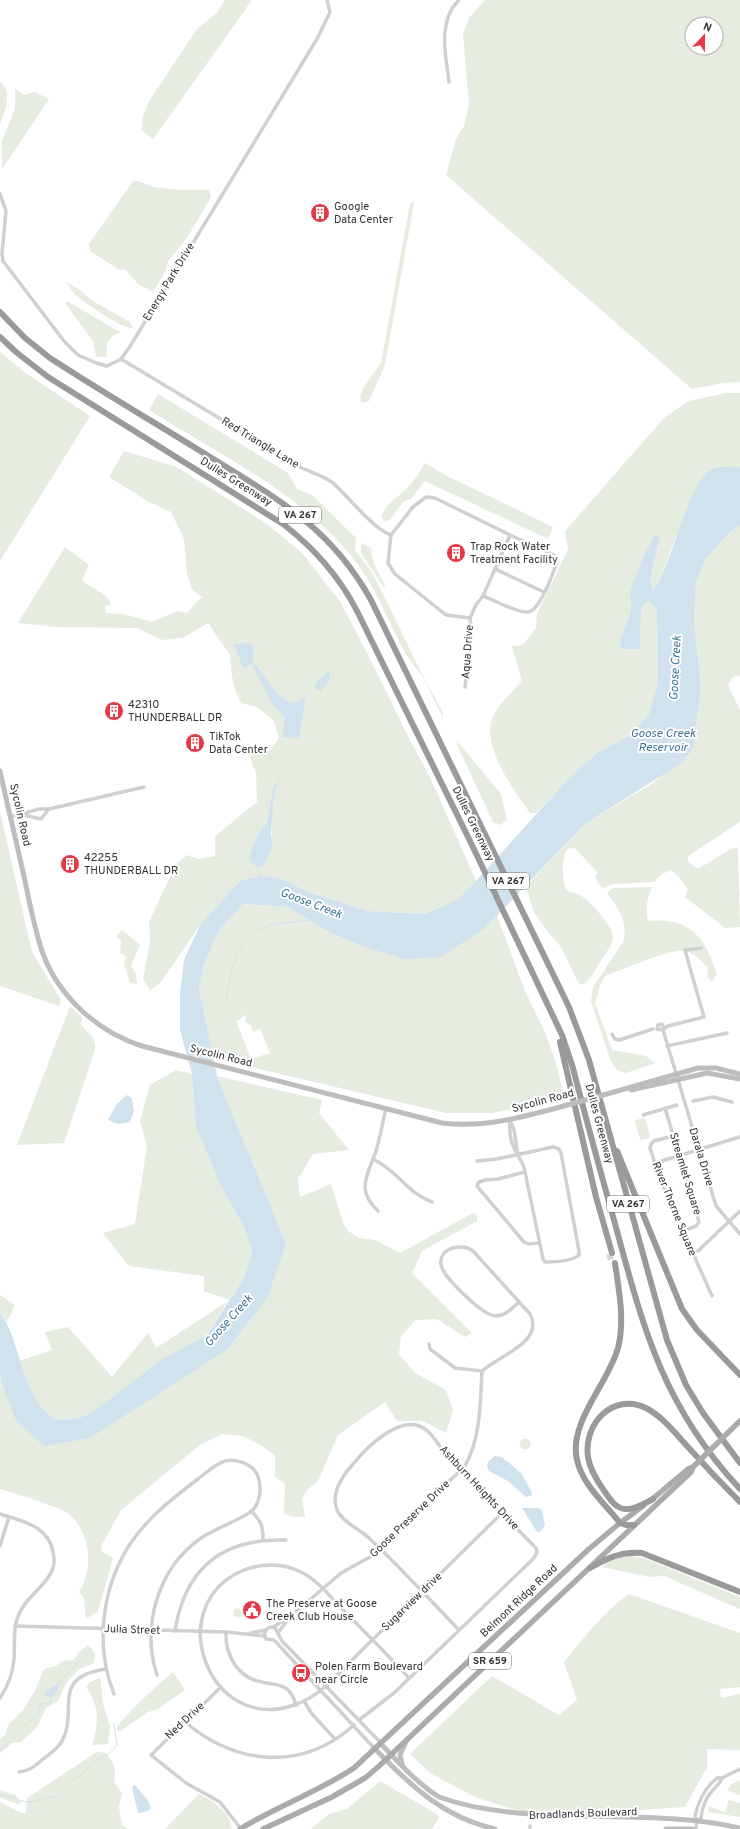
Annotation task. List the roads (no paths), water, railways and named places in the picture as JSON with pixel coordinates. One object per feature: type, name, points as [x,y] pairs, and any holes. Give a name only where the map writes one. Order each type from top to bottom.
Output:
[{"type":"highway","name":"Dulles Greenway","points":[[0,312],[25,338],[50,358],[275,497],[300,515],[327,539],[348,564],[371,600],[534,934],[580,1036],[667,1340],[683,1378],[703,1414],[740,1463]]},
{"type":"highway","name":"Dulles Greenway","points":[[0,337],[38,370],[267,513],[291,530],[317,554],[337,578],[357,611],[519,942],[562,1035],[574,1068],[637,1307],[658,1366],[672,1396],[698,1439],[740,1489]]},
{"type":"highway","points":[[552,1015],[563,1051],[596,1197],[611,1254]]},
{"type":"highway","points":[[607,1128],[658,1248],[676,1297],[690,1320],[740,1375]]},
{"type":"highway","points":[[658,1248],[658,1256]]},
{"type":"highway","points":[[614,1263],[617,1275],[621,1318],[618,1346],[608,1374],[578,1428],[575,1450],[580,1471],[587,1482],[620,1522],[626,1525],[634,1525]]},
{"type":"highway","points":[[662,1266],[670,1280]]},
{"type":"highway","points":[[653,1499],[631,1509],[622,1508],[614,1503],[596,1479],[588,1458],[588,1437],[597,1419],[613,1407],[636,1405],[658,1416],[740,1502]]},
{"type":"highway","points":[[590,1568],[616,1555],[642,1553],[740,1592]]},
{"type":"main road","name":"Sycolin Road","points":[[0,771],[40,945],[50,968],[60,985],[84,1014],[112,1034],[133,1043],[442,1123],[461,1125],[510,1120],[614,1092],[675,1073],[704,1067],[740,1074]]},
{"type":"main road","name":"Sycolin Road","points":[[614,1092],[652,1086],[707,1073],[740,1079]]},
{"type":"main road","name":"Belmont Ridge Road","points":[[241,1829],[273,1810],[323,1787],[354,1768],[620,1522],[653,1499],[688,1469],[693,1467],[740,1421]]},
{"type":"main road","name":"Belmont Ridge Road","points":[[263,1829],[347,1789],[365,1778],[407,1741],[590,1568],[691,1472],[693,1467]]},
{"type":"main road","points":[[405,1769],[401,1762],[400,1756],[407,1741]]},
{"type":"main road","points":[[381,1744],[405,1769],[440,1798],[469,1812]]},
{"type":"main road","points":[[375,1749],[408,1783],[438,1806],[474,1823],[495,1829]]},
{"type":"main road","name":"Broadlands Boulevard","points":[[615,1823],[697,1821],[740,1828]]},
{"type":"main road","name":"Broadlands Boulevard","points":[[528,1827],[536,1826]]},
{"type":"main road","points":[[666,1829],[693,1829]]},
{"type":"street","name":"Energy Park Drive","points":[[121,359],[318,38],[330,12],[327,0]]},
{"type":"street","points":[[449,82],[444,35],[449,15],[459,0]]},
{"type":"street","points":[[0,194],[6,211],[2,254],[3,261],[64,341],[78,354],[96,363],[107,366],[121,359]]},
{"type":"street","name":"Red Triangle Lane","points":[[121,359],[296,465],[325,478],[354,503],[376,527],[382,532],[391,535]]},
{"type":"street","points":[[483,596],[528,612],[536,606],[544,592],[558,562],[557,558],[554,555],[431,497],[426,497],[413,507],[391,535],[388,563],[395,574],[446,615],[470,618],[476,605],[483,596],[510,535]]},
{"type":"street","points":[[495,570],[544,592]]},
{"type":"street","name":"Aqua Drive","points":[[465,687],[471,627],[470,618]]},
{"type":"street","points":[[10,817],[24,815],[39,809],[48,809],[144,787]]},
{"type":"street","points":[[24,815],[41,819],[48,809]]},
{"type":"street","points":[[612,1034],[615,1039],[618,1040],[653,1029],[662,1029],[704,1017],[685,950],[701,948]]},
{"type":"street","name":"Darala Drive","points":[[662,1029],[716,1206],[728,1223],[740,1234]]},
{"type":"street","points":[[667,1046],[727,1033]]},
{"type":"street","points":[[693,1101],[713,1097],[732,1102]]},
{"type":"street","points":[[643,1115],[677,1105]]},
{"type":"street","points":[[378,1210],[370,1202],[365,1187],[366,1176],[373,1159],[386,1108]]},
{"type":"street","name":"Streamlet Square","points":[[665,1108],[699,1222],[696,1226],[683,1231]]},
{"type":"street","points":[[476,1161],[518,1155],[553,1147],[559,1149],[580,1253],[575,1258],[545,1262],[543,1259],[525,1172],[518,1155],[514,1130],[510,1120]]},
{"type":"street","name":"River Thorne Square","points":[[673,1136],[651,1144],[655,1163],[692,1254],[712,1296]]},
{"type":"street","points":[[655,1163],[740,1137]]},
{"type":"street","points":[[373,1159],[392,1171],[416,1195],[432,1202]]},
{"type":"street","points":[[525,1172],[477,1183],[479,1189],[520,1237],[529,1244],[539,1243]]},
{"type":"street","points":[[692,1254],[699,1250],[740,1211]]},
{"type":"street","points":[[429,1344],[430,1349],[456,1368],[482,1371],[525,1343],[532,1333],[532,1318],[519,1302],[471,1249],[464,1246],[457,1246],[448,1250],[442,1256],[442,1267],[467,1298],[489,1314],[502,1316],[519,1302]]},
{"type":"street","name":"Goose Preserve Drive","points":[[291,1616],[341,1573],[370,1557],[461,1470],[470,1456],[476,1441],[482,1371]]},
{"type":"street","name":"Ashburn Heights Drive","points":[[359,1720],[385,1700],[409,1678],[459,1630],[536,1555],[536,1548],[438,1445],[433,1436],[416,1425],[406,1425],[394,1429],[379,1438],[362,1453],[340,1483],[335,1496],[336,1505],[339,1512],[347,1522],[360,1530],[380,1548],[459,1630]]},
{"type":"street","points":[[114,1694],[106,1669],[103,1648],[103,1630],[108,1594],[124,1554],[136,1534],[153,1516],[188,1486],[214,1467],[226,1461],[238,1461],[249,1465],[256,1472],[260,1483],[257,1504],[251,1511],[218,1527],[185,1551],[172,1567],[162,1585],[155,1605],[151,1631],[152,1658],[157,1675]]},
{"type":"street","points":[[251,1511],[259,1518],[262,1524],[264,1540]]},
{"type":"street","name":"Sugarview drive","points":[[409,1678],[373,1640],[323,1589],[302,1573],[285,1566],[272,1565],[250,1568],[232,1576],[213,1595],[204,1611],[200,1632],[202,1654],[207,1669],[221,1687],[234,1699],[260,1708],[280,1709],[296,1705],[325,1686],[373,1640],[502,1513]]},
{"type":"street","points":[[0,1514],[33,1525],[44,1532],[52,1544],[54,1556],[53,1566],[49,1576],[23,1604],[15,1626],[14,1665],[10,1679],[0,1698]]},
{"type":"street","points":[[0,1546],[9,1517]]},
{"type":"street","points":[[175,1632],[183,1597],[194,1577],[205,1566],[220,1554],[235,1547],[264,1540],[286,1540]]},
{"type":"street","points":[[291,1616],[266,1630],[264,1636],[268,1640],[274,1640],[375,1749]]},
{"type":"street","points":[[274,1640],[291,1616]]},
{"type":"street","name":"Julia Street","points":[[15,1626],[103,1630],[226,1632],[264,1636]]},
{"type":"street","points":[[273,1627],[325,1686],[381,1744]]},
{"type":"street","name":"Julia Street","points":[[248,1634],[266,1630]]},
{"type":"street","points":[[226,1632],[227,1650],[237,1668],[253,1680],[276,1683],[284,1687],[293,1696],[296,1705]]},
{"type":"street","points":[[19,1772],[28,1772],[62,1741],[66,1729],[69,1696],[75,1684],[90,1672],[106,1669]]},
{"type":"street","name":"Ned Drive","points":[[221,1687],[151,1755],[186,1783],[220,1802],[241,1829]]},
{"type":"street","points":[[304,1701],[312,1714],[335,1739]]},
{"type":"street","points":[[184,1722],[203,1736],[223,1747],[248,1755],[260,1757],[295,1755],[318,1748],[335,1739],[354,1725]]},
{"type":"street","points":[[696,1829],[696,1811],[703,1793],[716,1778],[722,1778],[740,1769]]},
{"type":"street","points":[[697,1821],[701,1818],[703,1807],[708,1796],[721,1783],[722,1778]]},
{"type":"water","points":[[740,467],[740,525],[730,532],[706,558],[696,582],[694,620],[701,688],[693,748],[683,762],[585,824],[485,928],[441,957],[404,959],[359,945],[329,932],[288,907],[243,904],[218,932],[204,965],[199,989],[217,1076],[286,1244],[268,1297],[228,1349],[90,1438],[44,1446],[16,1420],[3,1387],[0,1373],[0,1312],[13,1339],[34,1397],[43,1409],[55,1420],[76,1419],[93,1412],[162,1359],[207,1335],[245,1276],[252,1251],[245,1229],[219,1182],[196,1127],[192,1074],[180,1030],[180,993],[184,960],[200,925],[240,881],[261,876],[277,877],[311,893],[368,911],[424,914],[457,900],[567,780],[597,753],[629,736],[649,714],[658,682],[657,611],[649,601],[643,605],[641,614],[640,649],[621,649],[620,641],[631,610],[630,592],[643,557],[655,535],[660,537],[650,580],[653,590],[667,563],[689,504],[697,487],[706,474],[715,468]]},
{"type":"water","points":[[234,644],[252,644],[254,649],[252,660],[278,694],[286,701],[297,703],[309,694],[305,700],[299,739],[282,737],[285,717],[272,703],[253,667],[254,663],[243,668]]},
{"type":"water","points":[[327,672],[329,672],[330,680],[321,691],[316,690],[315,685]]},
{"type":"water","points":[[280,777],[273,804],[271,834],[273,846],[263,866],[256,866],[250,862],[249,856],[258,834],[267,822],[273,788]]},
{"type":"water","points":[[127,1095],[132,1098],[134,1111],[130,1122],[118,1124],[108,1120],[116,1105]]},
{"type":"water","points":[[495,1456],[502,1457],[522,1474],[532,1493],[531,1496],[526,1497],[508,1481],[489,1471],[487,1466],[488,1462]]},
{"type":"water","points":[[522,1508],[538,1508],[542,1510],[545,1526],[540,1532],[537,1532]]},
{"type":"water","points":[[58,1684],[58,1690],[53,1697],[51,1698],[45,1695],[47,1690]]},
{"type":"water","points":[[135,1785],[149,1802],[151,1808],[148,1811],[138,1813],[132,1787]]},
{"type":"waterway","points":[[258,866],[259,877]]},
{"type":"waterway","points":[[226,1001],[230,977],[237,954],[250,936],[260,929],[272,925],[311,920]]},
{"type":"waterway","points":[[58,1684],[92,1648]]},
{"type":"waterway","points":[[0,1751],[37,1715],[41,1704],[52,1703],[50,1700],[51,1697]]},
{"type":"waterway","points":[[0,1794],[27,1802],[55,1797],[76,1777],[83,1775],[91,1765],[113,1750],[117,1744],[114,1724]]},
{"type":"tunnel","points":[[609,1254],[612,1263]]},
{"type":"place","name":"Google Data Center","points":[[320,213]]},
{"type":"place","name":"Trap Rock Water Treatment Facility","points":[[456,553]]},
{"type":"place","name":"42310 THUNDERBALL DR","points":[[114,711]]},
{"type":"place","name":"TikTok Data Center","points":[[195,743]]},
{"type":"place","name":"42255 THUNDERBALL DR","points":[[70,864]]},
{"type":"place","name":"The Preserve at Goose Creek Club House","points":[[252,1610]]},
{"type":"place","name":"Polen Farm Boulevard near Circle","points":[[301,1673]]},
{"type":"water label","name":"Goose Creek","points":[[676,668]]},
{"type":"water label","name":"Goose Creek Reservoir","points":[[663,741]]},
{"type":"water label","name":"Goose Creek","points":[[311,904]]},
{"type":"water label","name":"Goose Creek","points":[[229,1321]]}]
